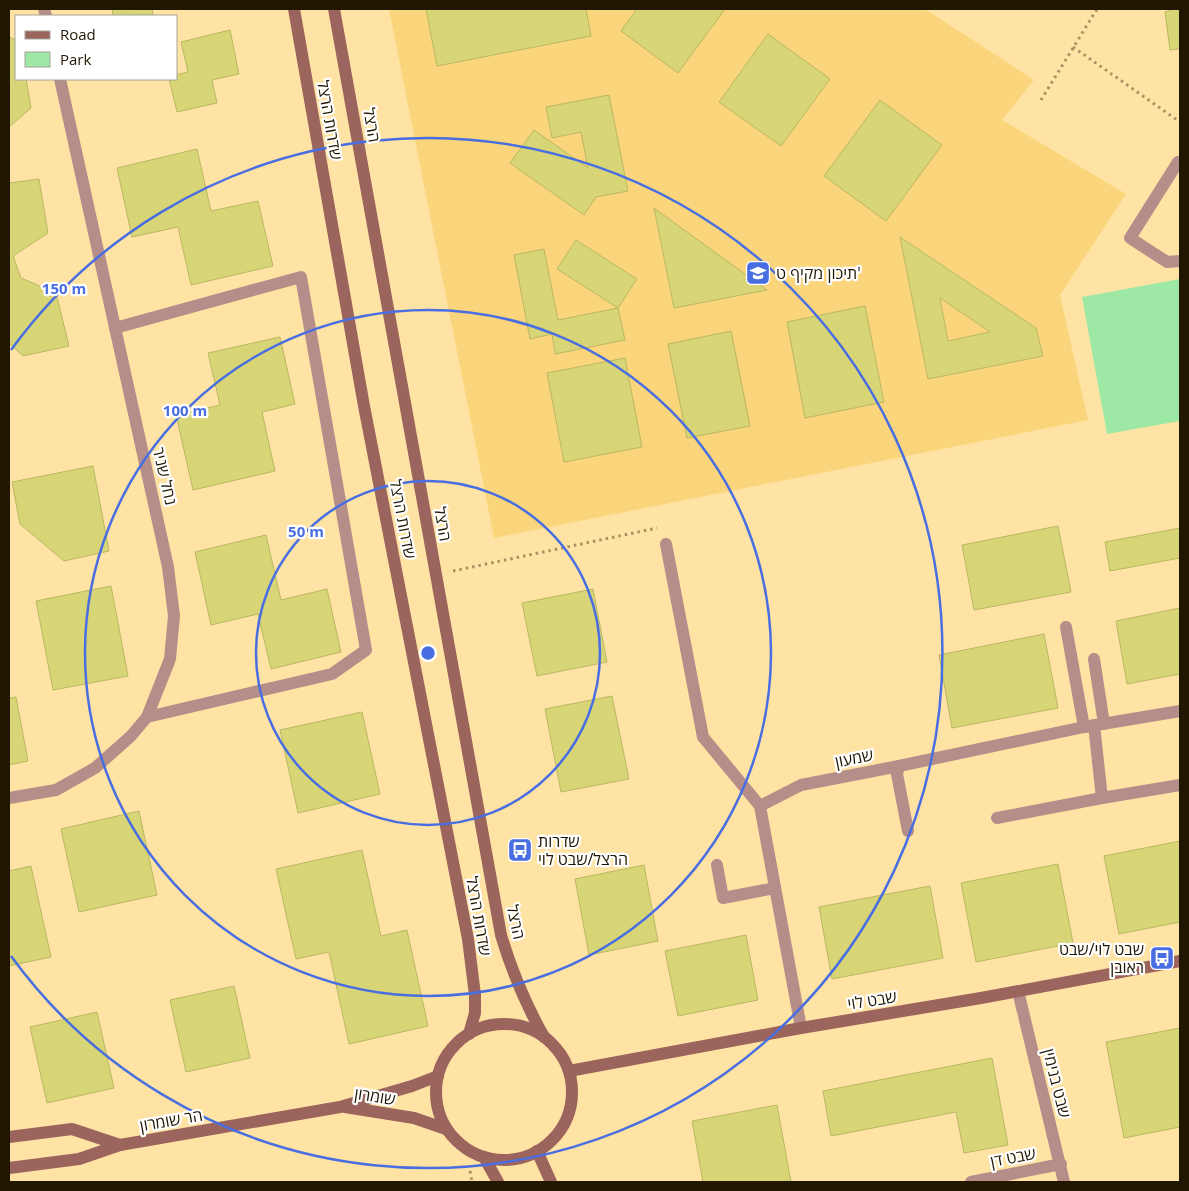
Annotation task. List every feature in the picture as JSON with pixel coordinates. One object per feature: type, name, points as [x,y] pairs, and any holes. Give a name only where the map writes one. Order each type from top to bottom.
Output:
[{"type":"main road","name":"שדרות הרצל","points":[[294,9],[364,406],[468,939],[475,995],[475,1013],[469,1034]]},
{"type":"main road","name":"הרצל","points":[[334,9],[501,935],[511,970],[544,1037]]},
{"type":"main road","name":"שבט לוי","points":[[569,1071],[1180,961]]},
{"type":"main road","points":[[507,1024],[527,1028],[544,1037],[559,1052],[569,1071],[572,1089],[570,1108],[563,1125],[552,1140],[537,1151],[520,1158],[502,1160],[484,1157],[462,1146],[446,1129],[439,1112],[436,1094],[438,1076],[444,1059],[455,1045],[469,1034],[487,1026],[507,1024]]},
{"type":"main road","name":"שומרון","points":[[340,1107],[412,1086],[438,1076]]},
{"type":"main road","name":"שומרון","points":[[340,1107],[414,1118],[446,1129]]},
{"type":"main road","name":"הר שומרון","points":[[9,1168],[79,1159],[120,1145],[340,1107]]},
{"type":"main road","points":[[9,1137],[72,1129],[120,1145]]},
{"type":"main road","points":[[537,1151],[551,1182]]},
{"type":"main road","points":[[484,1157],[498,1182]]},
{"type":"street","name":"נחל שניר","points":[[9,798],[56,790],[94,768],[131,736],[147,717],[170,658],[174,616],[168,566],[60,80]]},
{"type":"street","points":[[1180,163],[1178,162],[1130,238],[1167,262],[1180,260]]},
{"type":"street","points":[[115,328],[301,277],[366,650],[332,674],[147,717]]},
{"type":"street","points":[[666,544],[703,737],[760,806],[801,1028]]},
{"type":"street","points":[[1066,627],[1094,725]]},
{"type":"street","points":[[1094,659],[1094,725],[1102,798]]},
{"type":"street","name":"שמעון","points":[[760,806],[801,784],[899,766],[1094,725],[1180,712]]},
{"type":"street","points":[[899,766],[898,774],[908,831]]},
{"type":"street","points":[[997,818],[1180,785]]},
{"type":"street","points":[[718,865],[723,898],[775,888]]},
{"type":"street","name":"שבט בנימין","points":[[1018,991],[1064,1182]]},
{"type":"street","name":"שבט דן","points":[[971,1182],[1061,1164]]},
{"type":"path","points":[[1041,100],[1097,9]]},
{"type":"path","points":[[1073,47],[1180,122]]},
{"type":"path","points":[[435,574],[664,527]]},
{"type":"shaded area","name":"תיכון מקיף ט'","points":[[389,9],[925,9],[1034,80],[1002,120],[1126,194],[1060,295],[1088,420],[494,538]]},
{"type":"green space","points":[[1180,279],[1180,421],[1107,434],[1082,297]]},
{"type":"building","points":[[112,9],[152,9],[153,15],[113,15]]},
{"type":"building","points":[[426,9],[586,9],[591,36],[437,66]]},
{"type":"building","points":[[637,9],[725,9],[678,73],[621,31]]},
{"type":"building","points":[[1180,9],[1180,49],[1170,50],[1165,12]]},
{"type":"building","points":[[230,30],[239,74],[212,80],[217,103],[177,112],[169,80],[178,80],[178,74],[188,72],[181,42]]},
{"type":"building","points":[[768,34],[830,79],[781,146],[719,102]]},
{"type":"building","points":[[9,37],[15,40],[15,80],[26,80],[31,108],[9,127]]},
{"type":"building","points":[[609,95],[628,191],[596,197],[584,215],[510,163],[534,130],[588,168],[581,132],[552,138],[546,107]]},
{"type":"building","points":[[880,100],[942,145],[886,221],[824,176]]},
{"type":"building","points":[[197,149],[211,211],[258,201],[273,266],[191,285],[178,227],[132,237],[117,168]]},
{"type":"building","points":[[39,179],[48,233],[13,256],[21,278],[56,293],[69,346],[23,356],[9,343],[9,183]]},
{"type":"building","points":[[654,208],[767,290],[674,308]]},
{"type":"building","points":[[900,237],[1036,328],[1043,356],[928,379]],"holes":[[[940,298],[990,332],[948,341]]]},
{"type":"building","points":[[576,240],[637,279],[618,308],[557,269]]},
{"type":"building","points":[[544,249],[558,320],[618,308],[625,340],[555,354],[552,334],[530,339],[514,255]]},
{"type":"building","points":[[865,306],[884,402],[805,418],[787,322]]},
{"type":"building","points":[[731,331],[750,426],[687,438],[668,344]]},
{"type":"building","points":[[280,337],[295,404],[262,412],[275,471],[193,490],[176,415],[220,405],[208,353]]},
{"type":"building","points":[[625,358],[642,447],[564,462],[547,373]]},
{"type":"building","points":[[93,466],[109,551],[64,561],[20,524],[12,482]]},
{"type":"building","points":[[1058,526],[1071,592],[974,610],[962,545]]},
{"type":"building","points":[[1180,528],[1180,558],[1110,571],[1105,542]]},
{"type":"building","points":[[266,535],[281,600],[327,589],[341,652],[271,669],[258,614],[211,625],[195,552]]},
{"type":"building","points":[[111,586],[128,676],[53,690],[36,601]]},
{"type":"building","points":[[593,589],[607,662],[537,676],[522,603]]},
{"type":"building","points":[[1180,608],[1180,674],[1127,684],[1116,621]]},
{"type":"building","points":[[1044,634],[1058,708],[952,728],[939,655]]},
{"type":"building","points":[[612,696],[629,779],[561,792],[545,709]]},
{"type":"building","points":[[16,697],[28,761],[9,765],[9,698]]},
{"type":"building","points":[[362,712],[380,794],[298,813],[280,730]]},
{"type":"building","points":[[139,811],[157,895],[79,912],[61,829]]},
{"type":"building","points":[[1180,841],[1180,922],[1119,934],[1104,856]]},
{"type":"building","points":[[362,850],[381,936],[407,930],[428,1026],[349,1044],[329,952],[296,959],[276,869]]},
{"type":"building","points":[[1058,864],[1073,943],[976,962],[961,883]]},
{"type":"building","points":[[644,865],[658,941],[589,955],[575,879]]},
{"type":"building","points":[[31,866],[51,957],[9,966],[9,871]]},
{"type":"building","points":[[930,886],[943,958],[832,979],[819,907]]},
{"type":"building","points":[[746,935],[758,1000],[678,1016],[665,951]]},
{"type":"building","points":[[234,986],[250,1058],[186,1072],[170,1000]]},
{"type":"building","points":[[97,1012],[114,1088],[47,1103],[30,1027]]},
{"type":"building","points":[[1180,1028],[1180,1127],[1124,1138],[1106,1042]]},
{"type":"building","points":[[992,1058],[1008,1145],[964,1153],[956,1112],[831,1136],[823,1091]]},
{"type":"building","points":[[777,1105],[791,1182],[703,1182],[692,1121]]},
{"type":"place","name":"תיכון מקיף ט'","points":[[758,273]]},
{"type":"place","name":"שדרות הרצל/שבט לוי","points":[[520,850]]},
{"type":"place","name":"שבט לוי/שבט ראובן","points":[[1162,958]]}]
